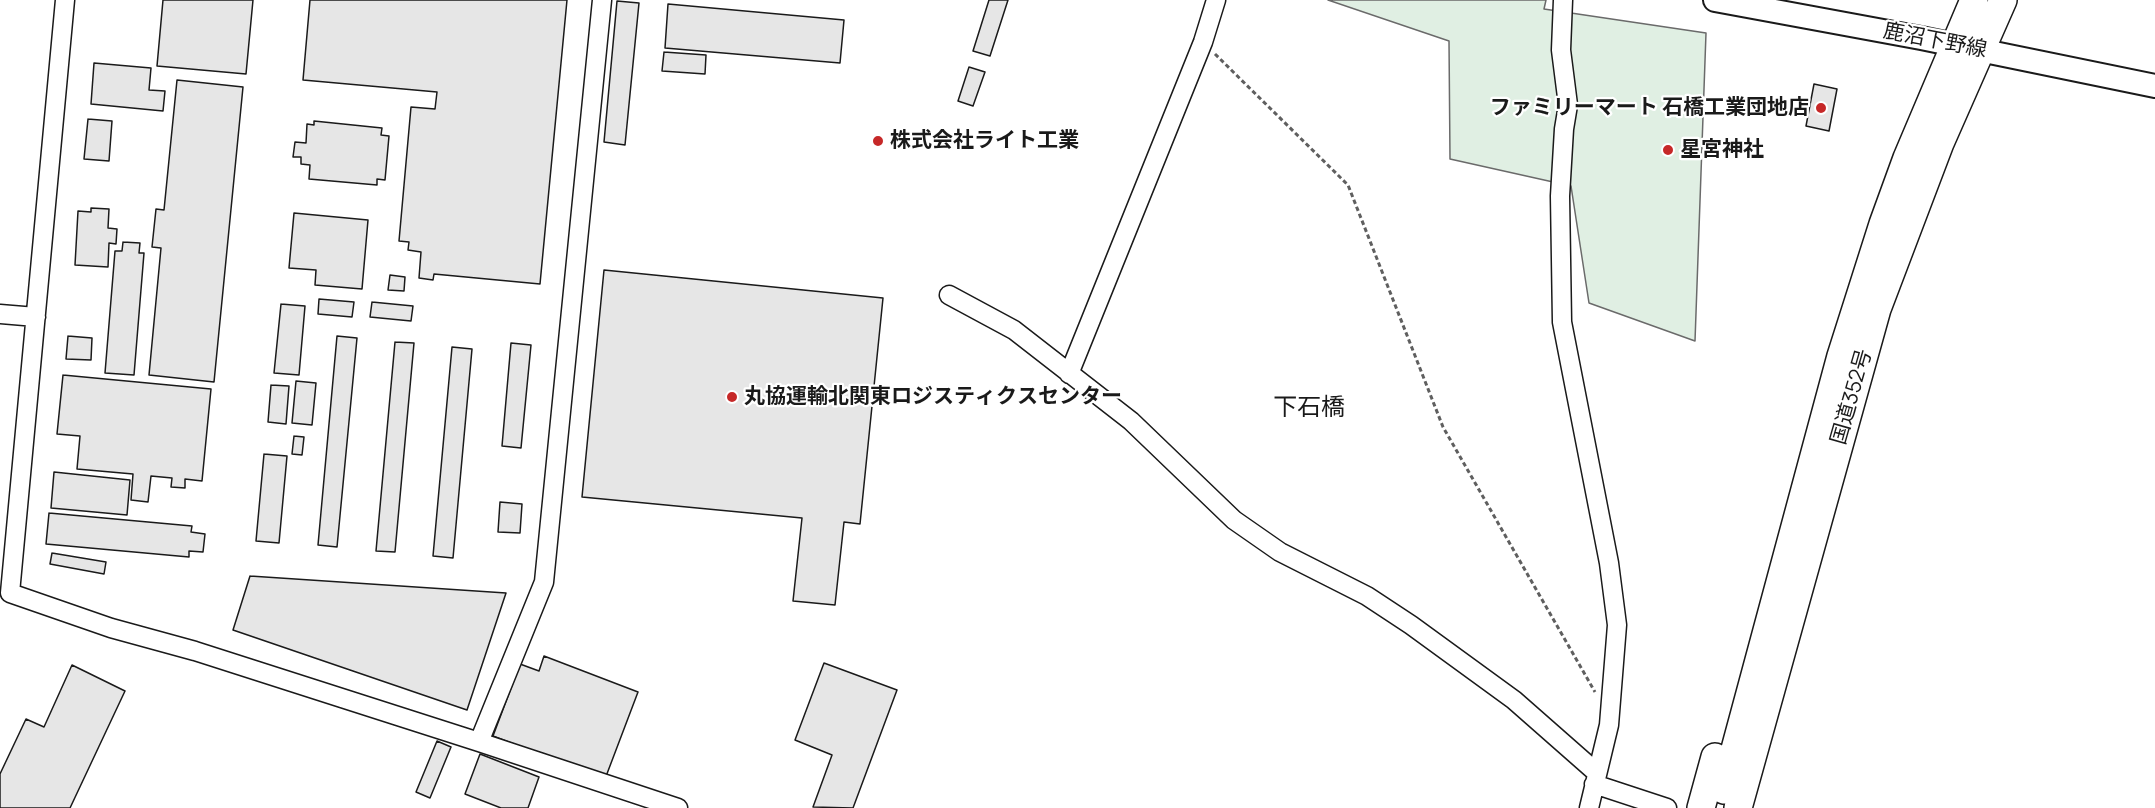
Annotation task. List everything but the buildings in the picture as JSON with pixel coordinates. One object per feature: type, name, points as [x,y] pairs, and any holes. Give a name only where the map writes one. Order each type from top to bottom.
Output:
[{"type":"highway","name":"国道352号","points":[[1720,808],[1851,358],[1883,224],[1974,0]]},
{"type":"highway","name":"国道352号","points":[[1851,358],[1877,309],[1940,143],[2003,0]]},
{"type":"highway","name":"国道352号","points":[[1738,808],[1826,447]]},
{"type":"highway","points":[[1701,808],[1765,569],[1826,447]]},
{"type":"highway","points":[[1755,808],[1810,597],[1826,447]]},
{"type":"main road","name":"鹿沼下野線","points":[[1715,0],[1981,50],[2155,86]]},
{"type":"street","points":[[65,0],[10,593],[111,628],[195,651],[678,808]]},
{"type":"street","points":[[479,742],[544,582],[602,0]]},
{"type":"street","points":[[1069,374],[1203,42],[1216,0]]},
{"type":"street","points":[[1563,0],[1561,50],[1568,105],[1564,129],[1560,196],[1562,322],[1612,584],[1617,626],[1609,717],[1589,808]]},
{"type":"street","points":[[949,295],[1014,330],[1131,421],[1234,520],[1280,552],[1367,596],[1514,700],[1595,778],[1667,808]]},
{"type":"street","points":[[0,314],[36,317]]},
{"type":"path","points":[[1203,42],[1348,185],[1443,427],[1609,717]]},
{"type":"green space","points":[[1328,0],[1546,0],[1544,9],[1706,33],[1695,341],[1589,303],[1571,186],[1450,159],[1449,41]]},
{"type":"place","name":"ファミリーマート 石橋工業団地店","points":[[1821,108]]},
{"type":"place","name":"株式会社ライト工業","points":[[878,141]]},
{"type":"place","name":"星宮神社","points":[[1668,150]]},
{"type":"place","name":"丸協運輸北関東ロジスティクスセンター","points":[[732,397]]},
{"type":"district","name":"下石橋","points":[[1309,408]]}]
